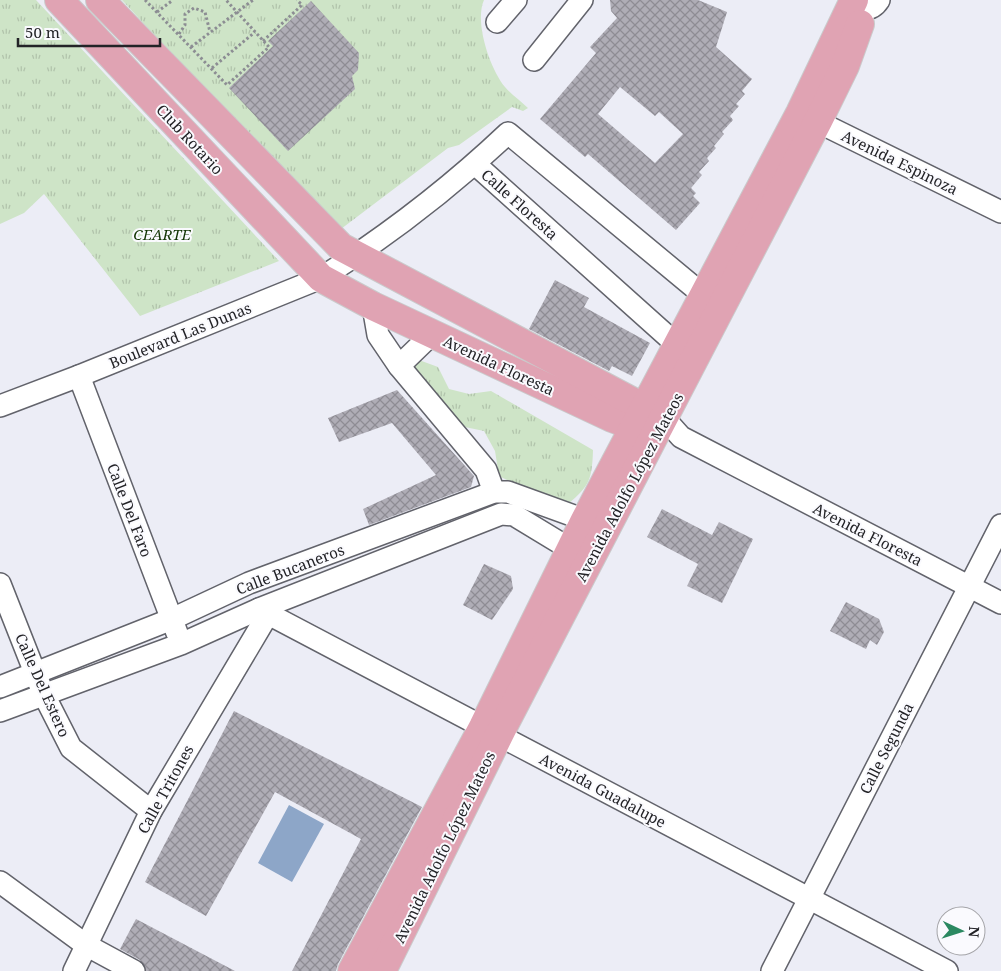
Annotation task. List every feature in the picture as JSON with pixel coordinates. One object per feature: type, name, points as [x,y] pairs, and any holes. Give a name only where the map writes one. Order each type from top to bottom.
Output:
[{"type":"main road","name":"Club Rotario","points":[[59,0],[321,278]]},
{"type":"main road","points":[[100,0],[341,247],[356,256]]},
{"type":"main road","points":[[809,117],[862,2]]},
{"type":"main road","name":"Avenida Adolfo López Mateos","points":[[382,971],[491,731],[570,549],[585,520],[656,425],[676,344],[702,294],[809,117]]},
{"type":"main road","name":"Avenida Adolfo López Mateos","points":[[352,971],[491,731],[656,425],[809,117]]},
{"type":"main road","name":"Avenida Floresta","points":[[356,256],[656,425]]},
{"type":"main road","name":"Avenida Floresta","points":[[321,278],[373,306],[432,334],[656,425]]},
{"type":"street","points":[[497,22],[516,0]]},
{"type":"street","points":[[534,60],[582,0]]},
{"type":"street","name":"Avenida Espinoza","points":[[809,117],[1001,212]]},
{"type":"street","points":[[475,164],[508,133],[702,294]]},
{"type":"street","name":"Calle Floresta","points":[[356,256],[475,164],[676,344]]},
{"type":"street","name":"Boulevard Las Dunas","points":[[0,406],[321,278],[356,256]]},
{"type":"street","points":[[373,306],[378,335],[399,366],[486,470],[494,492]]},
{"type":"street","points":[[399,366],[432,334]]},
{"type":"street","name":"Calle Del Faro","points":[[79,376],[181,644]]},
{"type":"street","name":"Avenida Floresta","points":[[656,425],[1001,603]]},
{"type":"street","name":"Calle Bucaneros","points":[[0,686],[172,619],[249,583],[494,492],[508,492],[585,520]]},
{"type":"street","name":"Calle Bucaneros","points":[[0,711],[43,693],[264,612],[501,514],[514,515],[570,549]]},
{"type":"street","name":"Calle Segunda","points":[[772,971],[1001,524]]},
{"type":"street","points":[[249,583],[264,612]]},
{"type":"street","name":"Calle Del Estero","points":[[0,584],[43,693],[71,748],[151,811]]},
{"type":"street","name":"Avenida Guadalupe","points":[[264,612],[947,971]]},
{"type":"street","name":"Calle Tritones","points":[[74,971],[151,811],[264,612]]},
{"type":"street","points":[[0,882],[86,945],[134,971]]},
{"type":"path","points":[[145,0],[227,85],[269,47],[226,0]]},
{"type":"path","points":[[157,12],[173,0]]},
{"type":"path","points":[[191,47],[253,0]]},
{"type":"path","points":[[263,41],[302,5],[297,0]]},
{"type":"path","points":[[179,34],[185,25],[185,14],[194,8],[205,12],[210,32]]},
{"type":"path","points":[[212,68],[255,32]]},
{"type":"green space","name":"CEARTE","points":[[0,0],[36,0],[279,261],[140,316],[44,194],[24,213],[0,224]]},
{"type":"green space","points":[[122,0],[484,0],[481,9],[482,32],[489,57],[499,79],[505,87],[528,108],[523,111],[512,107],[459,145],[448,148],[337,232]]},
{"type":"green space","points":[[419,360],[438,367],[449,389],[469,394],[491,391],[593,450],[590,477],[587,484],[564,508],[499,476],[495,451],[484,431],[460,426],[410,370]]},
{"type":"water","points":[[289,805],[324,824],[292,882],[258,863]]},
{"type":"building","points":[[610,0],[698,0],[727,12],[716,47],[752,79],[742,91],[745,94],[736,104],[739,106],[730,116],[733,120],[722,132],[724,134],[714,146],[716,148],[707,158],[709,161],[699,172],[702,175],[691,188],[696,193],[693,196],[700,203],[676,230],[588,154],[585,157],[540,119],[596,53],[590,47],[617,18],[611,11]],"holes":[[[620,87],[655,116],[659,112],[683,134],[655,163],[598,114]]]},
{"type":"building","points":[[311,1],[359,53],[358,70],[352,76],[355,89],[288,151],[229,88],[273,46],[268,41]]},
{"type":"building","points":[[555,280],[589,298],[584,307],[650,343],[632,376],[612,366],[609,371],[529,329]]},
{"type":"building","points":[[397,390],[474,476],[471,487],[369,525],[363,509],[436,475],[392,423],[339,442],[328,418]]},
{"type":"building","points":[[662,509],[712,535],[719,522],[753,539],[722,603],[687,586],[698,564],[647,537]]},
{"type":"building","points":[[484,564],[511,576],[513,589],[492,620],[463,605]]},
{"type":"building","points":[[846,602],[879,619],[884,632],[877,645],[870,640],[866,649],[830,631]]},
{"type":"building","points":[[234,711],[422,807],[336,971],[292,971],[361,839],[275,792],[206,916],[145,882]]},
{"type":"building","points":[[136,919],[235,971],[146,971],[140,960],[120,949]]}]
